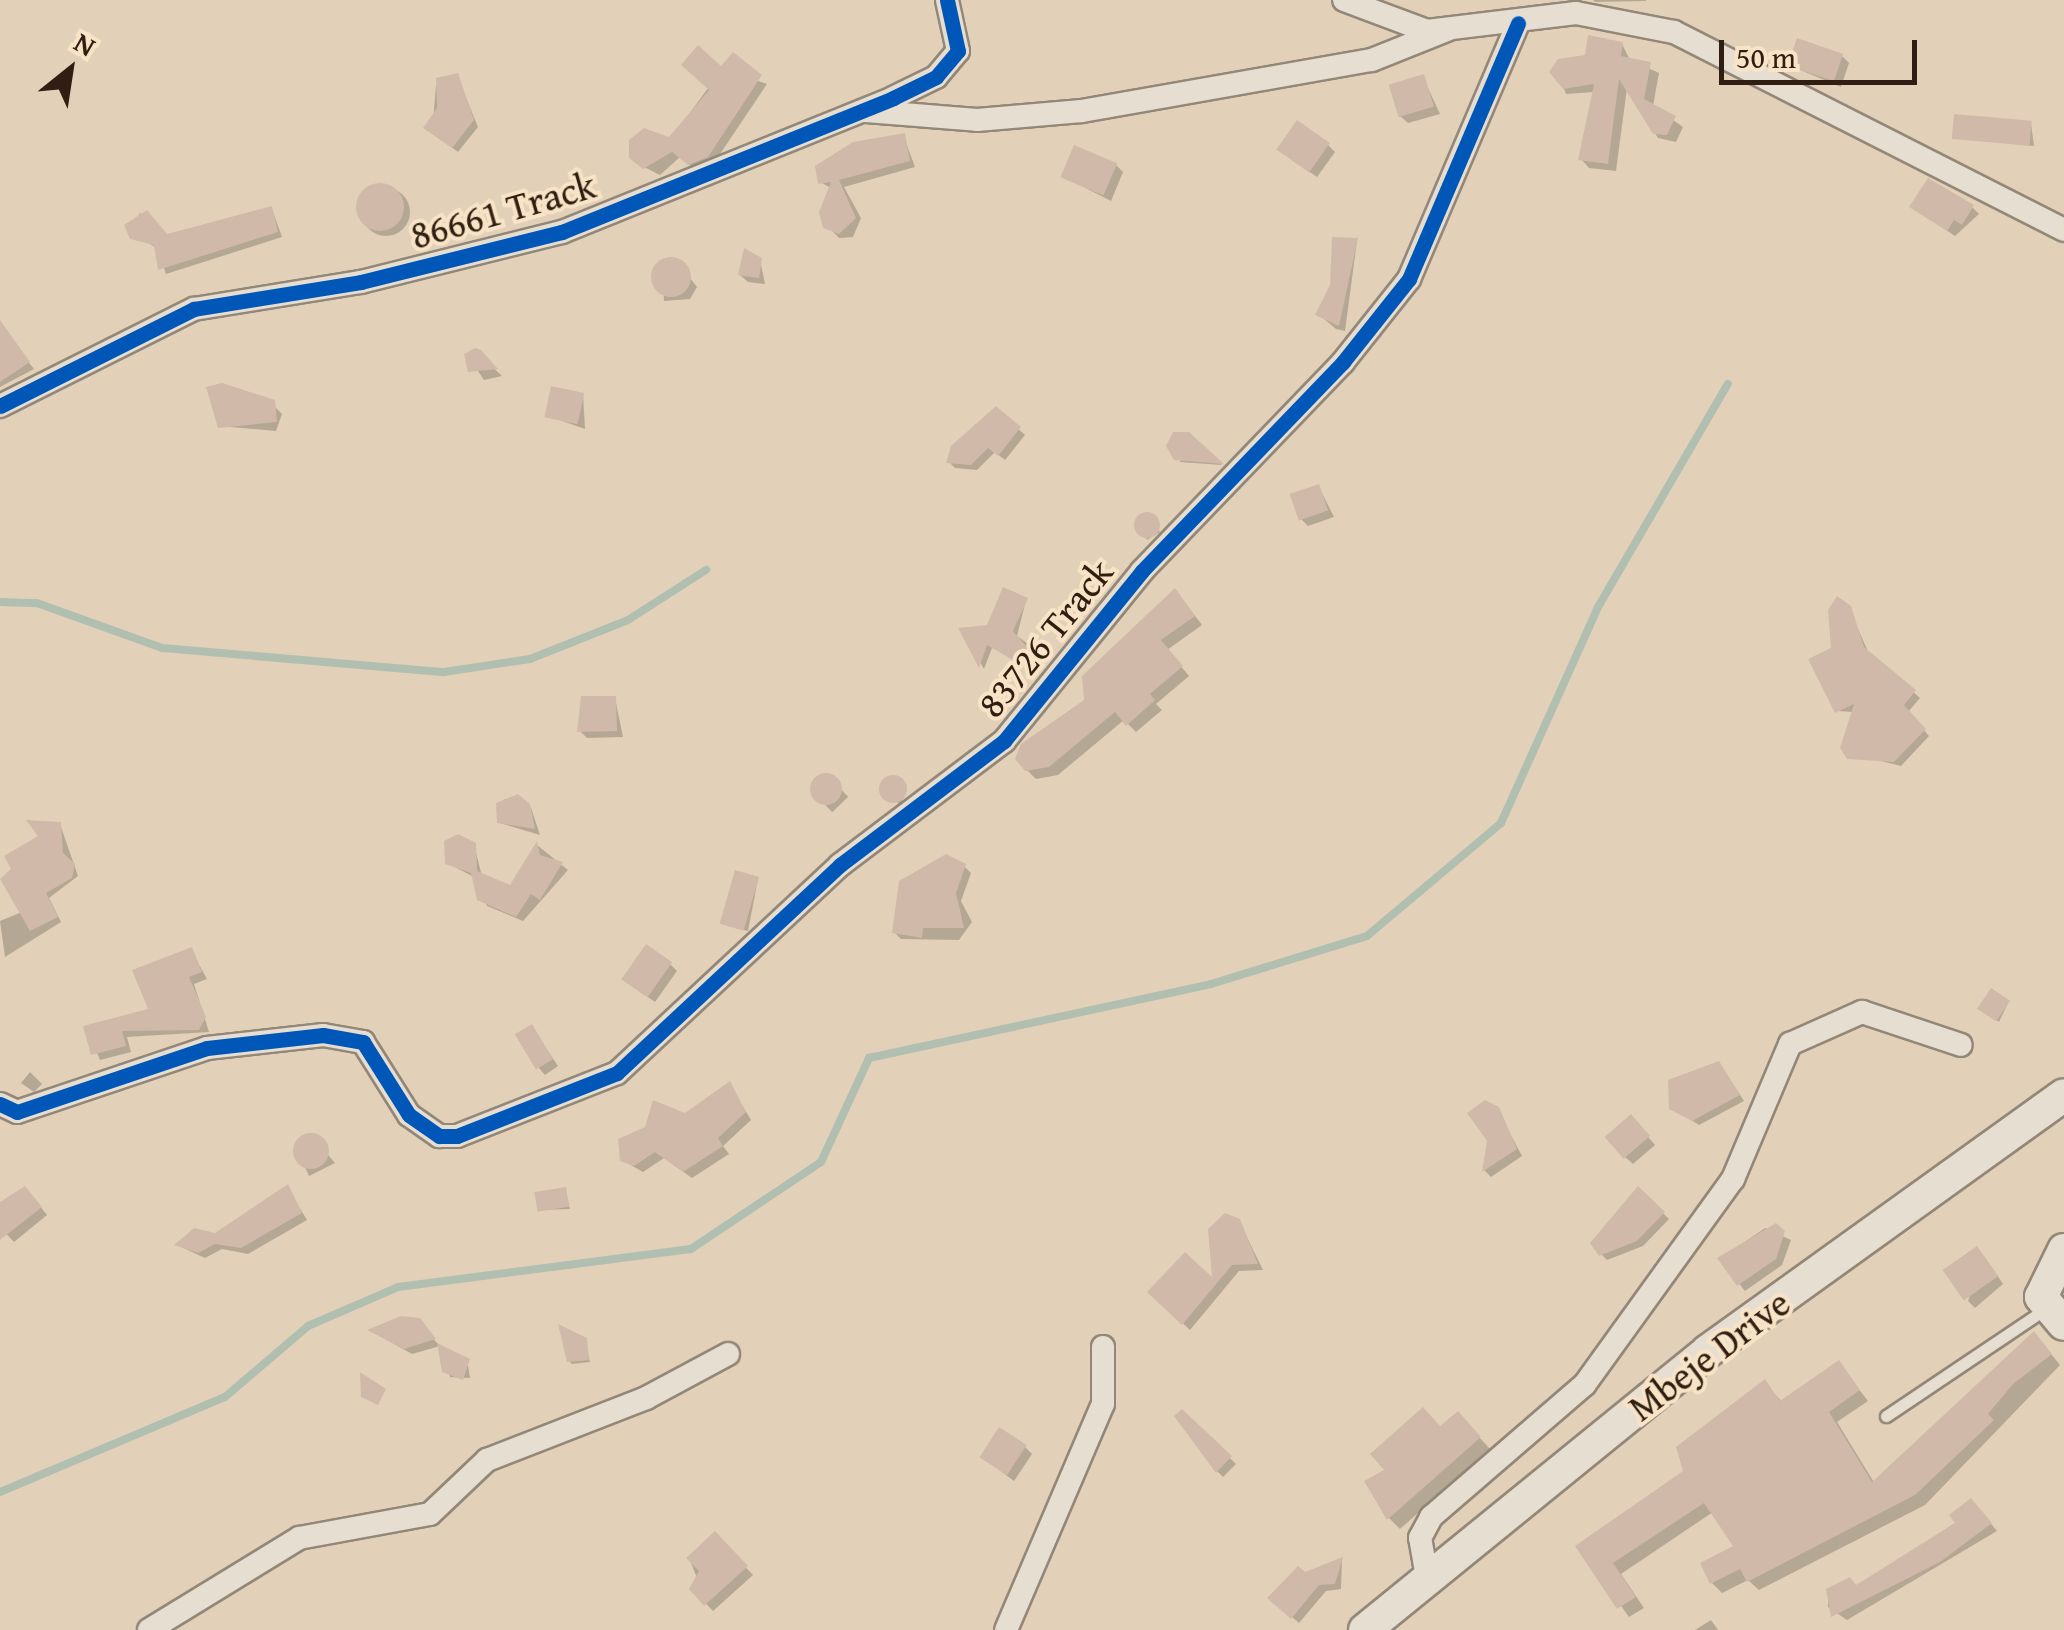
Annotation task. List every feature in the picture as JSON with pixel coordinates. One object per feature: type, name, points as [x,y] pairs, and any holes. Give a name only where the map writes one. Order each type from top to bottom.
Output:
[{"type":"street","name":"86661 Track","points":[[0,406],[194,310],[361,282],[562,232],[862,110],[950,65],[959,38],[947,0]]},
{"type":"street","points":[[1344,0],[1400,27],[1450,28],[1576,12],[1674,32],[2064,230]]},
{"type":"street","name":"83726 Track","points":[[0,1104],[18,1112],[206,1048],[323,1036],[376,1052],[409,1115],[456,1136],[617,1073],[840,865],[1004,741],[1142,571],[1394,300],[1518,22]]},
{"type":"street","points":[[862,110],[977,120],[1082,111],[1372,60],[1450,28]]},
{"type":"street","points":[[1427,1577],[1420,1538],[1431,1517],[1584,1384],[1734,1179],[1790,1044],[1862,1012],[1962,1045]]},
{"type":"street","name":"Mbeje Drive","points":[[1365,1630],[1708,1352],[2064,1094]]},
{"type":"street","points":[[2054,1317],[2044,1284],[2064,1250]]},
{"type":"street","points":[[1006,1630],[1103,1404],[1103,1347]]},
{"type":"street","points":[[149,1630],[299,1538],[430,1514],[487,1460],[646,1398],[728,1354]]},
{"type":"lane","points":[[1886,1416],[2054,1317]]},
{"type":"building","points":[[1588,35],[1623,42],[1621,56],[1651,62],[1644,99],[1676,116],[1667,135],[1653,134],[1619,79],[1608,164],[1578,160],[1594,84],[1563,89],[1549,72],[1558,59],[1585,55]]},
{"type":"building","points":[[1797,38],[1843,54],[1834,81],[1788,65]]},
{"type":"building","points":[[698,45],[721,66],[733,52],[762,75],[708,157],[688,165],[672,152],[643,169],[629,158],[629,140],[644,128],[669,137],[709,90],[681,65]]},
{"type":"building","points":[[458,73],[474,120],[452,148],[423,128],[437,108],[436,78]]},
{"type":"building","points":[[1424,74],[1434,107],[1399,117],[1389,85]]},
{"type":"building","points":[[1954,114],[2032,121],[2030,146],[1952,139]]},
{"type":"building","points":[[1297,120],[1330,143],[1309,172],[1276,149]]},
{"type":"building","points":[[905,133],[910,161],[839,180],[856,218],[839,234],[823,228],[819,212],[831,182],[818,184],[815,166],[853,142]]},
{"type":"building","points":[[1074,145],[1117,163],[1104,196],[1060,177]]},
{"type":"building","points":[[1928,178],[1974,205],[1962,225],[1954,220],[1947,231],[1909,207]]},
{"type":"building","points":[[380,183],[397,190],[404,207],[397,224],[380,231],[363,224],[356,207],[363,190]]},
{"type":"building","points":[[272,206],[278,232],[158,270],[154,245],[130,239],[124,225],[147,210],[167,234]]},
{"type":"building","points":[[1332,237],[1358,238],[1339,326],[1315,315],[1330,285]]},
{"type":"building","points":[[744,248],[762,258],[759,278],[738,275]]},
{"type":"building","points":[[671,257],[685,263],[691,277],[685,291],[671,297],[657,291],[651,277],[657,263]]},
{"type":"building","points":[[0,320],[30,362],[0,382]]},
{"type":"building","points":[[475,348],[498,369],[468,372],[464,354]]},
{"type":"building","points":[[222,383],[275,400],[277,422],[218,428],[206,387]]},
{"type":"building","points":[[551,386],[584,393],[578,424],[544,417]]},
{"type":"building","points":[[996,406],[1021,427],[998,456],[988,448],[971,465],[946,463],[951,446]]},
{"type":"building","points":[[1173,432],[1189,432],[1224,464],[1174,460],[1166,446]]},
{"type":"building","points":[[1319,484],[1328,510],[1299,521],[1290,494]]},
{"type":"building","points":[[1147,512],[1156,516],[1160,525],[1156,534],[1147,538],[1138,534],[1134,525],[1138,516]]},
{"type":"building","points":[[1003,587],[1028,598],[1013,631],[1034,655],[1018,663],[987,645],[979,668],[958,628],[987,625]]},
{"type":"building","points":[[1175,588],[1195,616],[1161,640],[1183,666],[1150,694],[1155,700],[1126,726],[1115,712],[1049,767],[1025,771],[1015,759],[1021,744],[1084,700],[1082,676]]},
{"type":"building","points":[[1837,596],[1851,606],[1864,647],[1916,690],[1904,705],[1926,729],[1894,762],[1847,759],[1840,748],[1854,704],[1835,713],[1808,659],[1831,648],[1828,610]]},
{"type":"building","points":[[581,696],[616,696],[617,731],[577,732]]},
{"type":"building","points":[[826,773],[838,777],[842,789],[838,801],[826,805],[814,801],[810,789],[814,777]]},
{"type":"building","points":[[893,775],[903,779],[907,789],[903,799],[893,803],[883,799],[879,789],[883,779]]},
{"type":"building","points":[[518,794],[530,804],[535,829],[497,823],[496,803]]},
{"type":"building","points":[[26,820],[61,822],[63,853],[75,864],[72,878],[46,893],[58,917],[30,931],[0,879],[11,869],[4,856],[38,836]]},
{"type":"building","points":[[458,834],[476,843],[477,871],[510,885],[537,841],[540,855],[563,862],[540,900],[531,894],[516,917],[477,900],[471,873],[445,864],[444,841]]},
{"type":"building","points":[[946,854],[966,864],[956,893],[964,928],[923,928],[922,938],[892,933],[899,881]]},
{"type":"building","points":[[735,870],[759,877],[744,931],[720,924]]},
{"type":"building","points":[[646,944],[672,962],[648,998],[621,979]]},
{"type":"building","points":[[192,947],[202,972],[189,977],[206,1017],[199,1030],[122,1031],[126,1046],[91,1055],[83,1026],[148,1009],[132,970]]},
{"type":"building","points":[[1991,988],[2010,1001],[1996,1022],[1977,1009]]},
{"type":"building","points":[[532,1024],[553,1059],[536,1069],[515,1034]]},
{"type":"building","points":[[1719,1061],[1740,1095],[1692,1121],[1669,1109],[1668,1080]]},
{"type":"building","points":[[730,1081],[746,1112],[718,1138],[723,1146],[683,1172],[655,1152],[634,1166],[620,1161],[618,1139],[645,1127],[653,1100],[685,1113]]},
{"type":"building","points":[[1485,1100],[1499,1107],[1517,1149],[1482,1172],[1487,1141],[1467,1113]]},
{"type":"building","points":[[1631,1114],[1650,1136],[1624,1159],[1605,1137]]},
{"type":"building","points":[[311,1133],[324,1138],[329,1151],[324,1164],[311,1169],[298,1164],[293,1151],[298,1138]]},
{"type":"building","points":[[288,1184],[302,1213],[241,1248],[215,1244],[198,1253],[174,1245],[194,1228],[215,1233]]},
{"type":"building","points":[[25,1186],[42,1207],[0,1240],[0,1202]]},
{"type":"building","points":[[1638,1186],[1665,1212],[1637,1241],[1599,1256],[1590,1243]]},
{"type":"building","points":[[566,1187],[569,1207],[538,1212],[534,1192]]},
{"type":"building","points":[[1225,1213],[1240,1219],[1258,1264],[1232,1265],[1182,1325],[1147,1292],[1185,1252],[1212,1277],[1208,1229]]},
{"type":"building","points":[[1776,1223],[1785,1231],[1776,1259],[1737,1286],[1717,1258]]},
{"type":"building","points":[[1977,1246],[1998,1276],[1964,1300],[1943,1270]]},
{"type":"building","points":[[401,1316],[420,1318],[436,1339],[404,1349],[367,1330]]},
{"type":"building","points":[[558,1324],[587,1338],[589,1360],[567,1362]]},
{"type":"building","points":[[2034,1331],[2052,1354],[2013,1384],[1988,1414],[1994,1420],[1915,1495],[1747,1582],[1740,1569],[1710,1584],[1700,1563],[1733,1546],[1704,1503],[1613,1563],[1636,1597],[1617,1609],[1575,1546],[1683,1471],[1676,1447],[1765,1379],[1780,1401],[1839,1360],[1860,1390],[1829,1412],[1872,1482]]},
{"type":"building","points":[[437,1343],[470,1359],[463,1380],[442,1372]]},
{"type":"building","points":[[360,1372],[386,1389],[378,1405],[361,1397]]},
{"type":"building","points":[[1423,1407],[1440,1426],[1458,1411],[1481,1437],[1387,1520],[1364,1481],[1384,1470],[1370,1454]]},
{"type":"building","points":[[1182,1409],[1232,1456],[1216,1473],[1174,1416]]},
{"type":"building","points":[[999,1427],[1027,1445],[1007,1475],[979,1457]]},
{"type":"building","points":[[1971,1498],[1992,1523],[1940,1562],[1831,1617],[1826,1589],[1850,1577],[1856,1585],[1955,1523],[1949,1515]]},
{"type":"building","points":[[715,1531],[748,1566],[704,1606],[689,1589],[699,1571],[686,1558]]},
{"type":"building","points":[[1343,1557],[1335,1584],[1319,1585],[1291,1619],[1267,1598],[1298,1566],[1305,1572]]},
{"type":"waterway","points":[[0,1492],[225,1397],[308,1326],[398,1287],[691,1249],[821,1162],[869,1058],[1211,984],[1367,936],[1501,823],[1598,607],[1728,384]]},
{"type":"waterway","points":[[0,602],[37,603],[162,648],[444,672],[530,659],[628,620],[706,570]]},
{"type":"cycle path","points":[[0,406],[194,309],[361,282],[562,232],[893,98],[936,77],[958,51],[947,0]]},
{"type":"cycle path","points":[[0,1104],[17,1112],[207,1048],[323,1035],[363,1042],[409,1115],[439,1136],[457,1136],[617,1073],[840,865],[1004,741],[1142,571],[1343,362],[1409,279],[1518,23]]}]
